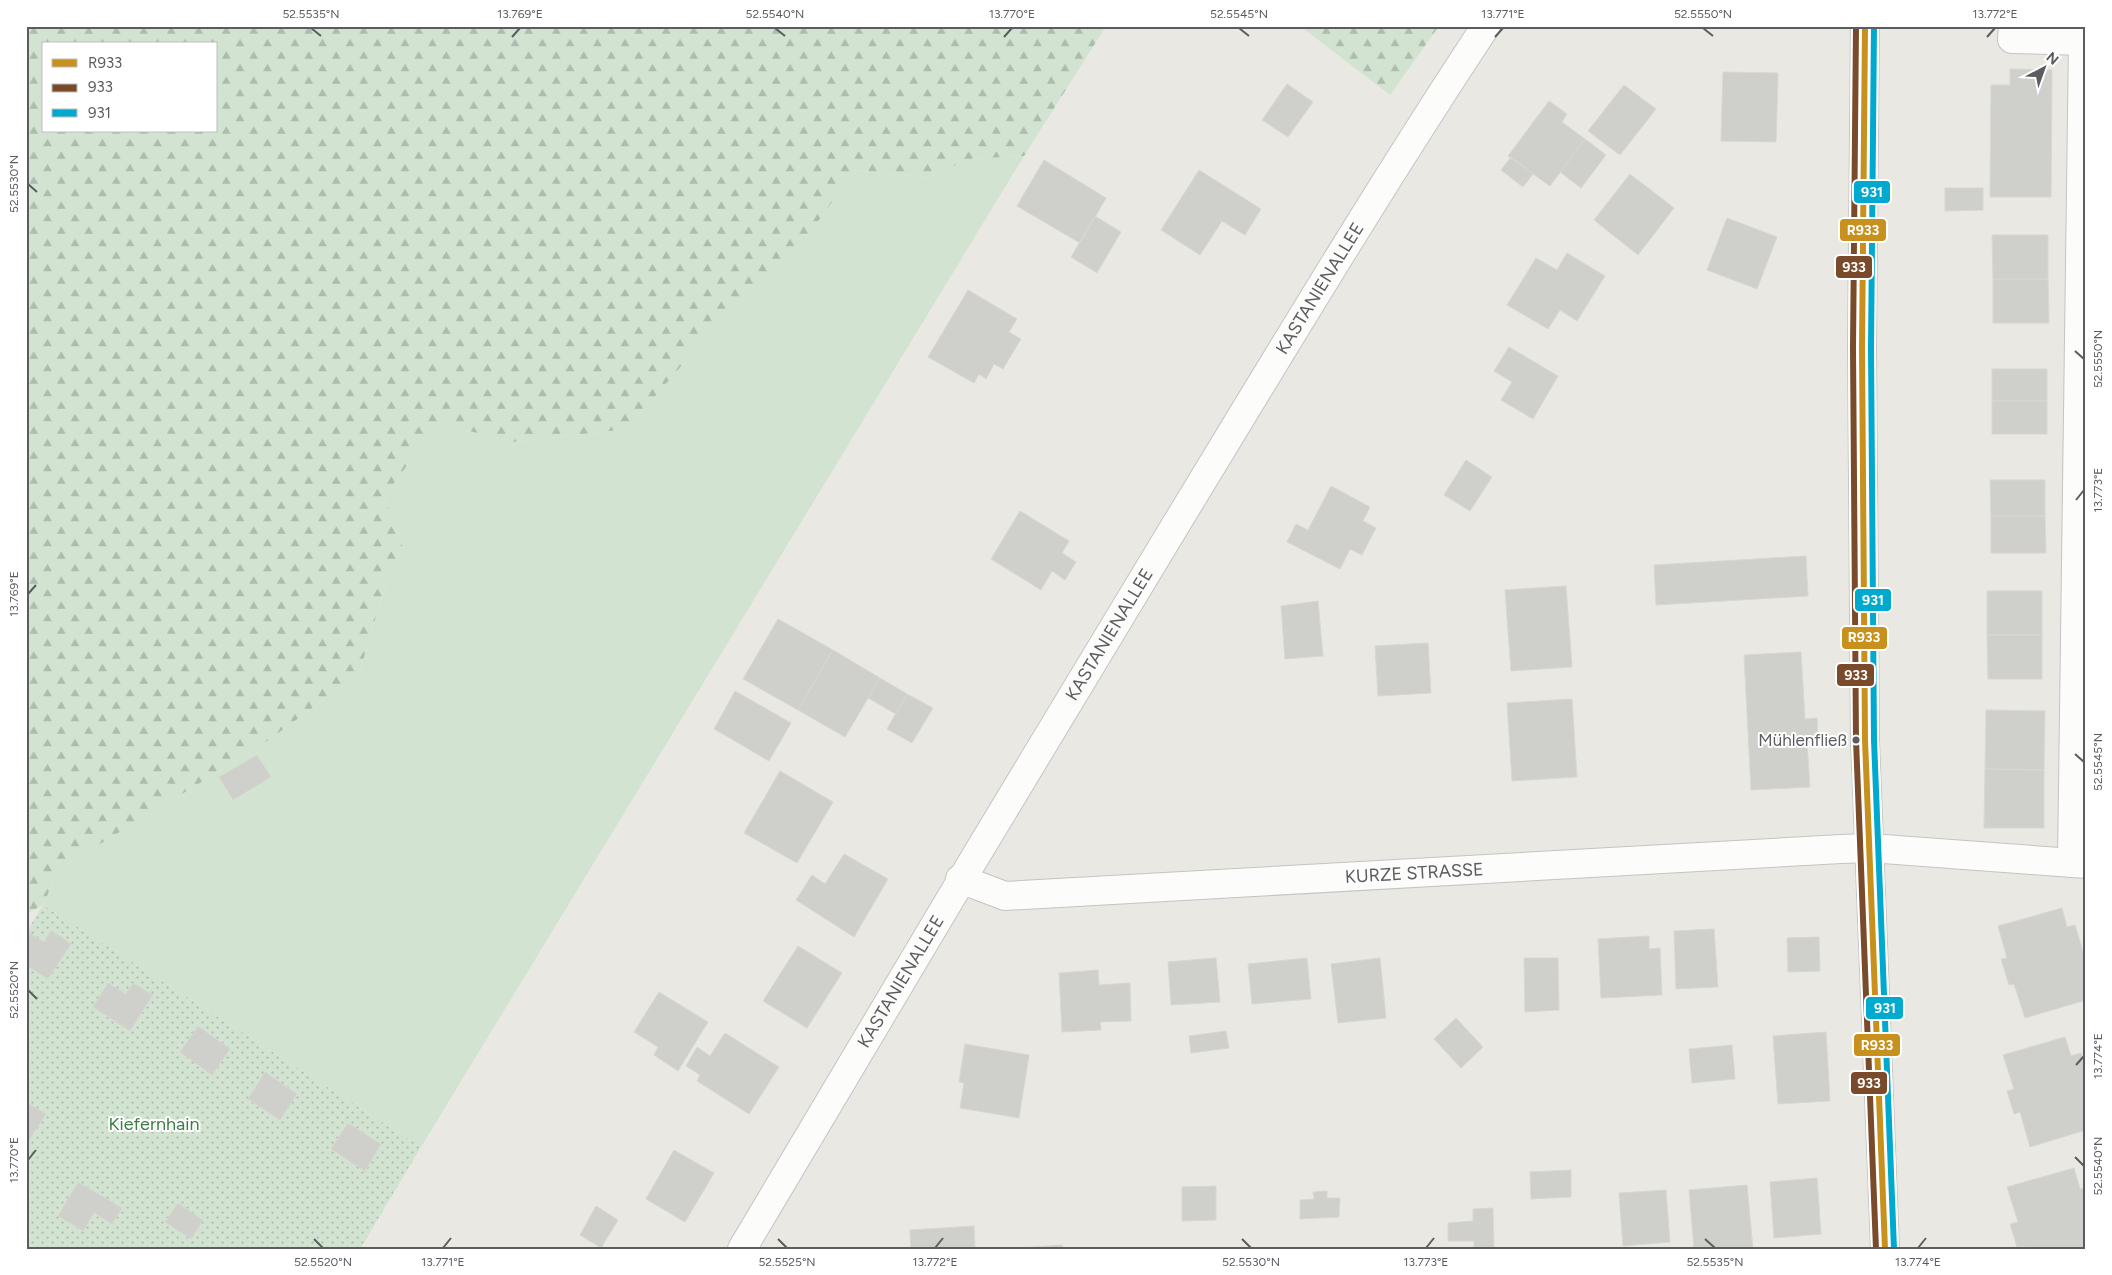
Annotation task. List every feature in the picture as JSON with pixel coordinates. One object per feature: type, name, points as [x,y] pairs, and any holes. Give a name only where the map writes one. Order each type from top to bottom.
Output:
[{"type":"street","name":"KASTANIENALLEE","points":[[742,1249],[960,879],[1260,386],[1486,26]]},
{"type":"street","points":[[1865,26],[1862,349],[1866,740],[1885,1249]]},
{"type":"street","points":[[2013,26],[2012,39],[2084,41],[2079,863]]},
{"type":"street","name":"KURZE STRASSE","points":[[960,879],[1005,896],[1870,848],[2079,863]]},
{"type":"green space","points":[[26,26],[1106,26],[1024,156],[969,159],[928,178],[855,170],[783,270],[694,351],[627,429],[513,442],[438,423],[384,497],[403,547],[387,580],[359,674],[259,747],[59,869],[43,905],[26,914]]},
{"type":"green space","points":[[1300,26],[1439,26],[1390,95]]},
{"type":"green space","points":[[1024,156],[421,1147],[43,905],[59,869],[259,747],[359,674],[387,580],[403,547],[384,497],[438,423],[513,442],[626,429],[694,351],[783,270],[855,170],[928,178],[969,159]]},
{"type":"green space","name":"Kiefernhain","points":[[43,905],[421,1147],[360,1249],[26,1249],[26,933]]},
{"type":"building","points":[[2010,69],[2052,70],[2051,197],[1990,197],[1991,85],[2010,85]]},
{"type":"building","points":[[1723,72],[1778,73],[1776,142],[1721,141]]},
{"type":"building","points":[[1287,84],[1313,102],[1288,137],[1262,120]]},
{"type":"building","points":[[1624,85],[1656,109],[1620,155],[1588,131]]},
{"type":"building","points":[[1549,101],[1567,114],[1562,122],[1585,139],[1550,186],[1508,156]]},
{"type":"building","points":[[1585,139],[1606,155],[1581,188],[1560,172]]},
{"type":"building","points":[[1511,157],[1533,174],[1523,187],[1501,170]]},
{"type":"building","points":[[1044,160],[1106,198],[1080,243],[1017,206]]},
{"type":"building","points":[[1199,170],[1261,209],[1245,235],[1222,221],[1200,255],[1161,230]]},
{"type":"building","points":[[1630,174],[1674,208],[1638,255],[1594,220]]},
{"type":"building","points":[[1945,188],[1983,188],[1983,210],[1945,211]]},
{"type":"building","points":[[1095,216],[1121,232],[1097,273],[1071,257]]},
{"type":"building","points":[[1727,218],[1777,237],[1757,289],[1707,270]]},
{"type":"building","points":[[1992,235],[2048,235],[2048,279],[1993,279]]},
{"type":"building","points":[[1567,253],[1605,276],[1577,321],[1560,310],[1548,329],[1507,305],[1536,258],[1557,270]]},
{"type":"building","points":[[1993,279],[2048,279],[2049,323],[1993,323]]},
{"type":"building","points":[[968,290],[1017,319],[1009,332],[1021,339],[1003,369],[994,364],[986,379],[979,374],[974,383],[928,357]]},
{"type":"building","points":[[1509,347],[1558,376],[1533,419],[1501,400],[1512,382],[1494,371]]},
{"type":"building","points":[[1992,369],[2047,369],[2047,401],[1992,401]]},
{"type":"building","points":[[1992,401],[2047,401],[2047,434],[1992,434]]},
{"type":"building","points":[[1466,460],[1492,477],[1470,511],[1444,495]]},
{"type":"building","points":[[1990,480],[2045,480],[2045,516],[1991,516]]},
{"type":"building","points":[[1331,486],[1370,507],[1363,521],[1376,528],[1362,555],[1350,549],[1340,569],[1287,542],[1296,524],[1308,530]]},
{"type":"building","points":[[1020,511],[1069,541],[1062,553],[1076,562],[1065,580],[1052,571],[1041,590],[991,559]]},
{"type":"building","points":[[1991,516],[2045,516],[2046,553],[1991,553]]},
{"type":"building","points":[[1806,556],[1808,596],[1656,605],[1654,565]]},
{"type":"building","points":[[1566,586],[1572,667],[1511,671],[1505,590]]},
{"type":"building","points":[[1987,591],[2042,591],[2042,635],[1987,635]]},
{"type":"building","points":[[1318,601],[1323,656],[1285,659],[1281,606]]},
{"type":"building","points":[[778,619],[833,650],[798,710],[743,679]]},
{"type":"building","points":[[1987,635],[2042,635],[2042,679],[1988,679]]},
{"type":"building","points":[[1428,643],[1431,693],[1378,696],[1375,646]]},
{"type":"building","points":[[833,650],[880,678],[845,737],[798,710]]},
{"type":"building","points":[[1801,652],[1805,719],[1817,718],[1818,742],[1807,742],[1810,787],[1751,790],[1744,655]]},
{"type":"building","points":[[880,678],[907,694],[896,714],[868,698]]},
{"type":"building","points":[[735,691],[791,723],[769,761],[714,729]]},
{"type":"building","points":[[907,694],[933,708],[912,743],[887,729]]},
{"type":"building","points":[[1572,699],[1577,777],[1512,781],[1507,703]]},
{"type":"building","points":[[1986,710],[2045,711],[2044,770],[1985,769]]},
{"type":"building","points":[[257,755],[271,777],[233,800],[219,777]]},
{"type":"building","points":[[1985,769],[2044,770],[2044,828],[1984,828]]},
{"type":"building","points":[[780,771],[833,802],[797,863],[744,833]]},
{"type":"building","points":[[844,854],[888,879],[854,937],[796,900],[812,875],[825,884]]},
{"type":"building","points":[[2062,908],[2067,927],[2075,925],[2086,961],[2086,979],[2083,980],[2086,1000],[2025,1018],[2014,984],[2009,985],[2001,959],[2007,958],[1998,926]]},
{"type":"building","points":[[1714,929],[1718,987],[1676,989],[1674,931]]},
{"type":"building","points":[[51,930],[71,944],[48,979],[26,965],[26,935],[28,932],[44,942]]},
{"type":"building","points":[[1649,936],[1649,949],[1660,948],[1662,995],[1601,998],[1598,939]]},
{"type":"building","points":[[1819,937],[1820,971],[1788,972],[1787,938]]},
{"type":"building","points":[[798,946],[842,973],[807,1028],[763,1001]]},
{"type":"building","points":[[1216,958],[1220,1002],[1171,1005],[1168,962]]},
{"type":"building","points":[[1307,958],[1311,999],[1252,1004],[1248,964]]},
{"type":"building","points":[[1380,958],[1386,1018],[1338,1023],[1331,964]]},
{"type":"building","points":[[1524,958],[1558,958],[1559,1010],[1525,1012]]},
{"type":"building","points":[[1098,970],[1099,985],[1130,983],[1131,1021],[1100,1022],[1101,1030],[1062,1032],[1059,973]]},
{"type":"building","points":[[108,983],[126,994],[133,983],[153,995],[130,1031],[93,1007]]},
{"type":"building","points":[[659,992],[708,1022],[678,1071],[654,1055],[658,1047],[634,1032]]},
{"type":"building","points":[[1456,1018],[1483,1047],[1461,1068],[1434,1039]]},
{"type":"building","points":[[198,1026],[230,1049],[212,1075],[180,1052]]},
{"type":"building","points":[[1226,1031],[1229,1048],[1191,1053],[1189,1036]]},
{"type":"building","points":[[1826,1032],[1830,1101],[1778,1104],[1773,1036]]},
{"type":"building","points":[[725,1033],[779,1067],[749,1114],[697,1081],[700,1075],[686,1066],[697,1047],[710,1056]]},
{"type":"building","points":[[2065,1037],[2071,1056],[2081,1053],[2086,1069],[2086,1130],[2030,1147],[2020,1112],[2014,1114],[2007,1091],[2014,1089],[2003,1055]]},
{"type":"building","points":[[965,1044],[1029,1055],[1019,1118],[960,1108],[964,1083],[959,1082]]},
{"type":"building","points":[[1732,1045],[1735,1079],[1692,1083],[1689,1049]]},
{"type":"building","points":[[265,1072],[297,1094],[280,1120],[248,1099]]},
{"type":"building","points":[[26,1102],[46,1114],[28,1142],[26,1141]]},
{"type":"building","points":[[348,1123],[381,1144],[365,1171],[331,1149]]},
{"type":"building","points":[[674,1150],[714,1173],[685,1222],[646,1199]]},
{"type":"building","points":[[2074,1168],[2080,1189],[2086,1188],[2086,1249],[2024,1249],[2024,1246],[2017,1247],[2010,1224],[2018,1222],[2007,1187]]},
{"type":"building","points":[[1571,1170],[1571,1197],[1531,1199],[1530,1172]]},
{"type":"building","points":[[1817,1178],[1821,1234],[1774,1238],[1770,1182]]},
{"type":"building","points":[[78,1182],[122,1208],[112,1224],[94,1213],[83,1231],[58,1216]]},
{"type":"building","points":[[1747,1185],[1753,1249],[1694,1249],[1689,1190]]},
{"type":"building","points":[[1216,1186],[1216,1220],[1182,1221],[1182,1187]]},
{"type":"building","points":[[1666,1190],[1670,1242],[1623,1246],[1619,1193]]},
{"type":"building","points":[[1327,1191],[1327,1198],[1340,1198],[1339,1217],[1300,1219],[1300,1200],[1314,1199],[1313,1192]]},
{"type":"building","points":[[178,1203],[203,1220],[191,1239],[165,1222]]},
{"type":"building","points":[[596,1206],[618,1220],[601,1248],[580,1235]]},
{"type":"building","points":[[1493,1208],[1494,1249],[1474,1249],[1474,1241],[1448,1241],[1448,1223],[1473,1221],[1473,1209]]},
{"type":"building","points":[[974,1226],[975,1249],[911,1249],[910,1230]]},
{"type":"building","points":[[1062,1245],[1063,1249],[1021,1249],[1021,1248]]},
{"type":"transit line","name":"933","points":[[1856,26],[1853,349],[1856,740],[1876,1249]]},
{"type":"transit line","name":"R933","points":[[1865,26],[1862,349],[1865,740],[1885,1249]]},
{"type":"transit line","name":"931","points":[[1874,26],[1871,349],[1874,740],[1894,1249]]},
{"type":"place","name":"Mühlenfließ","points":[[1856,740]]}]
